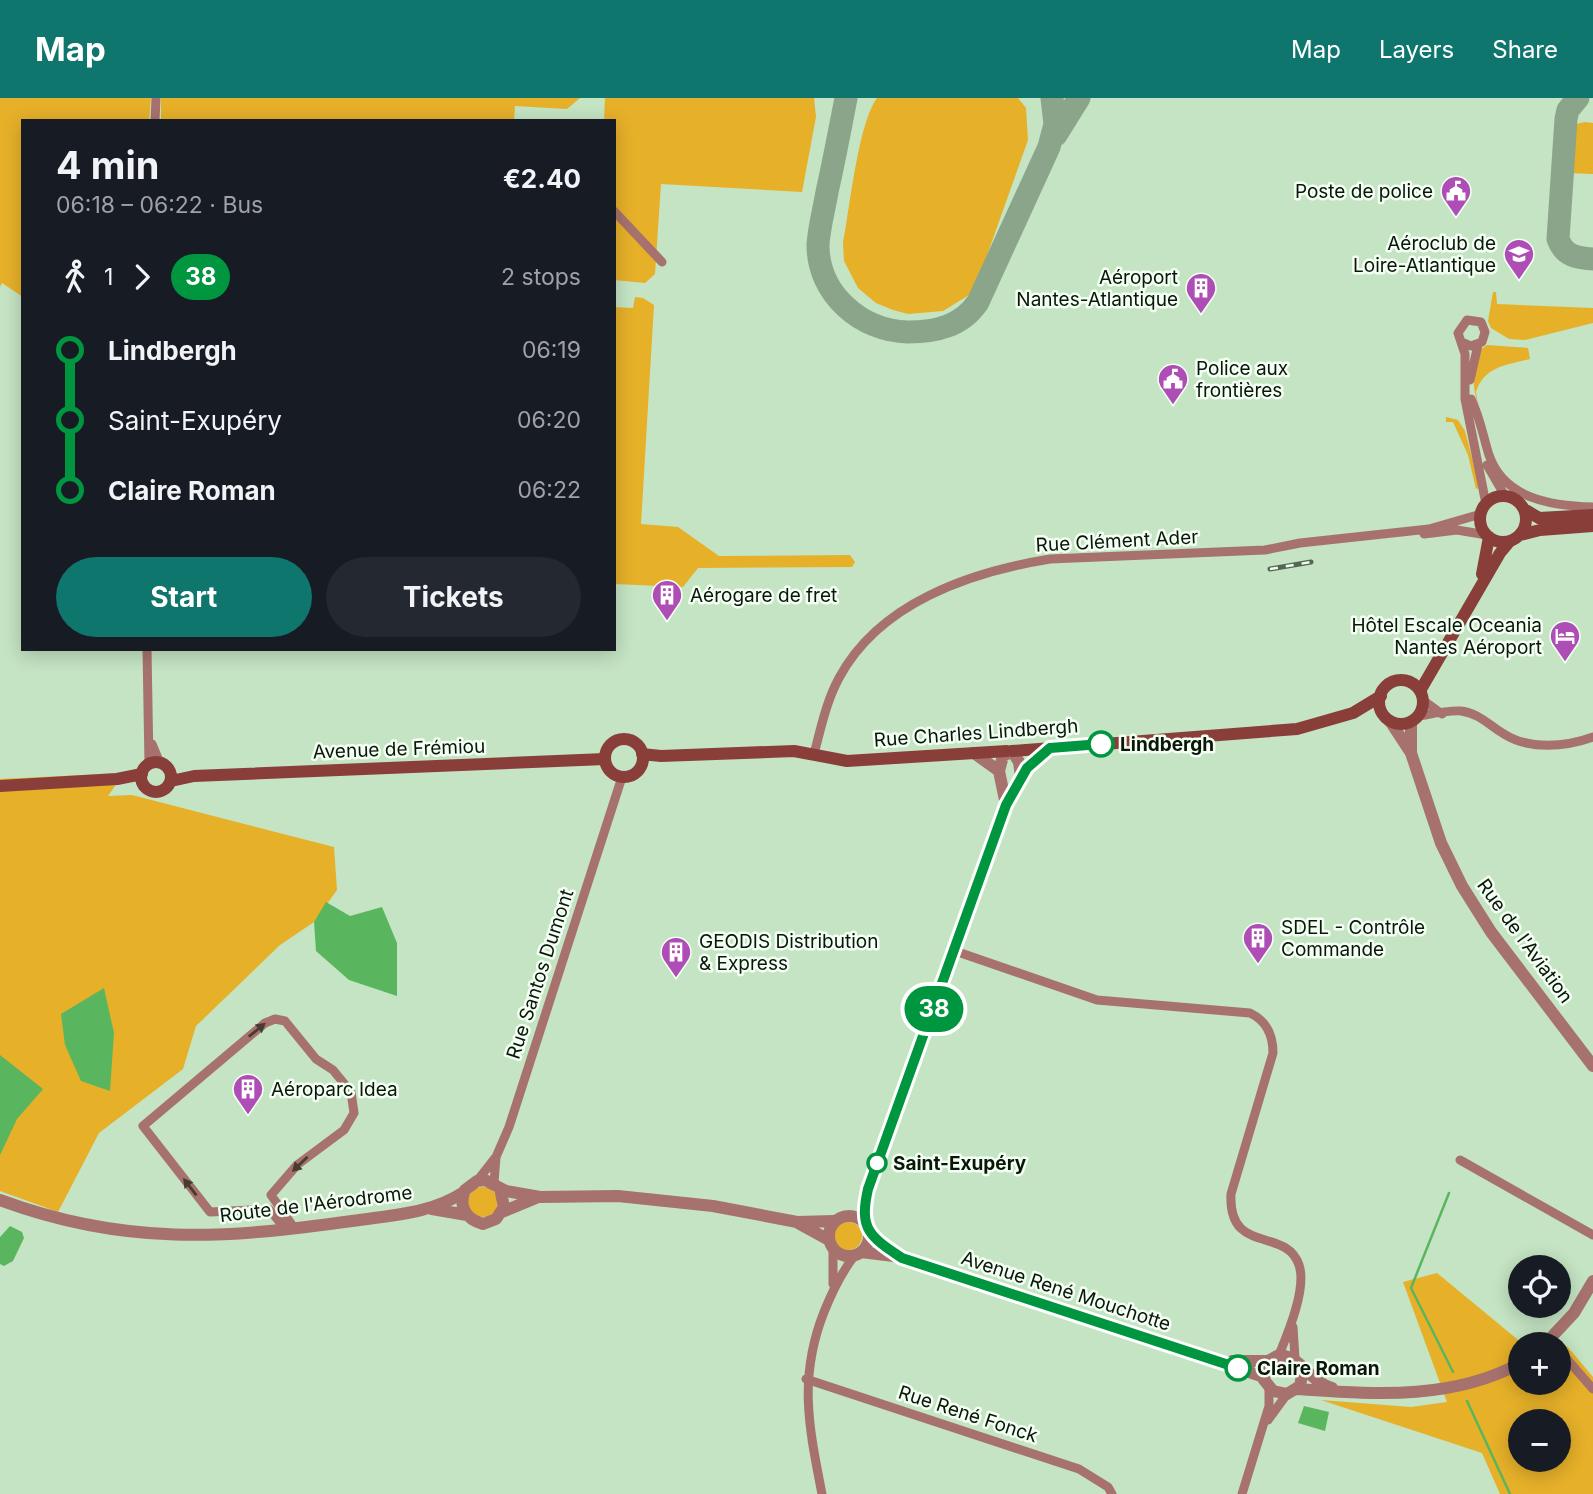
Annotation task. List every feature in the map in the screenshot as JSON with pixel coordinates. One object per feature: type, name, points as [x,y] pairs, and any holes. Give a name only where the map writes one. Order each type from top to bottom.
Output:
[{"type":"main road","points":[[1593,515],[1539,518],[1506,496],[1484,509],[1481,523],[1488,536],[1499,542],[1540,530],[1593,526]]},
{"type":"main road","points":[[1460,625],[1419,672],[1404,681],[1389,685],[1381,696],[1386,717],[1400,724],[1415,719],[1426,677],[1460,625],[1500,553],[1515,538],[1526,520],[1524,509]]},
{"type":"main road","points":[[1471,603],[1485,563],[1488,536]]},
{"type":"main road","points":[[1404,681],[1422,696]]},
{"type":"main road","name":"Rue Charles Lindbergh","points":[[642,754],[661,756],[784,751],[847,761],[1283,731],[1305,728],[1353,713],[1381,696]]},
{"type":"main road","name":"Rue Charles Lindbergh","points":[[1353,713],[1386,717]]},
{"type":"main road","points":[[625,740],[636,744],[642,754],[638,771],[622,777],[608,769],[605,758],[613,743],[625,740]]},
{"type":"main road","name":"Avenue de Frémiou","points":[[0,786],[117,779],[156,773],[194,776],[605,758]]},
{"type":"street","points":[[155,119],[156,98]]},
{"type":"street","points":[[616,213],[662,262]]},
{"type":"street","points":[[1484,509],[1465,399],[1465,354],[1458,335],[1459,327],[1464,321],[1474,319],[1485,329],[1485,337],[1478,345],[1470,374],[1471,399],[1488,469],[1506,496]]},
{"type":"street","points":[[1462,342],[1471,346],[1478,345]]},
{"type":"street","points":[[1471,399],[1494,466],[1503,482],[1530,496],[1565,505],[1593,507]]},
{"type":"street","name":"Rue Clément Ader","points":[[1265,550],[1300,543],[1429,528],[1484,509]]},
{"type":"street","name":"Rue Clément Ader","points":[[814,754],[829,700],[855,654],[888,620],[926,597],[1017,566],[1050,559],[1265,550],[1457,530],[1488,536]]},
{"type":"street","points":[[147,651],[151,743],[156,773]]},
{"type":"street","points":[[1422,696],[1443,713]]},
{"type":"street","points":[[1415,719],[1443,713],[1469,713],[1507,736],[1536,744],[1563,744],[1593,737]]},
{"type":"street","name":"Rue de l'Aviation","points":[[1386,717],[1411,753],[1441,843],[1462,886],[1491,932],[1593,1066]]},
{"type":"street","name":"Rue de l'Aviation","points":[[1411,753],[1415,719]]},
{"type":"street","points":[[822,1494],[808,1422],[806,1379],[811,1345],[831,1293],[869,1241],[866,1226],[868,1189],[1006,805],[1021,777],[1050,748]]},
{"type":"street","points":[[1006,805],[999,771],[1000,762],[1009,751],[1019,762],[1021,777]]},
{"type":"street","points":[[974,753],[999,771]]},
{"type":"street","name":"Rue Santos Dumont","points":[[497,1185],[496,1157],[509,1127],[622,777]]},
{"type":"street","points":[[955,951],[1097,1000],[1250,1013],[1264,1023],[1273,1042],[1273,1053],[1231,1194],[1230,1206],[1235,1224],[1241,1230],[1285,1249],[1296,1259],[1301,1278],[1293,1318],[1274,1358],[1267,1382],[1269,1406],[1242,1494]]},
{"type":"street","points":[[275,1019],[285,1021],[316,1059],[333,1070],[354,1099],[354,1116],[348,1126],[297,1166],[271,1195],[290,1230],[269,1209],[210,1212],[143,1126],[265,1023],[275,1019]]},
{"type":"street","points":[[496,1157],[477,1181],[464,1192],[462,1205],[467,1215],[483,1224],[496,1219],[502,1212],[540,1196]]},
{"type":"street","points":[[1460,1160],[1593,1235]]},
{"type":"street","points":[[477,1181],[540,1196],[618,1196],[665,1200],[752,1211],[797,1222],[840,1219],[866,1226]]},
{"type":"street","points":[[497,1185],[504,1194],[502,1212]]},
{"type":"street","points":[[831,1293],[831,1244],[840,1219],[868,1189]]},
{"type":"street","name":"Route de l'Aérodrome","points":[[432,1209],[464,1192]]},
{"type":"street","name":"Route de l'Aérodrome","points":[[0,1200],[79,1224],[137,1234],[201,1237],[290,1230],[432,1209],[467,1215]]},
{"type":"street","points":[[797,1222],[831,1244],[841,1255],[858,1254]]},
{"type":"street","name":"Avenue René Mouchotte","points":[[866,1226],[880,1243],[902,1258]]},
{"type":"street","name":"Avenue René Mouchotte","points":[[858,1254],[902,1258],[1218,1361],[1267,1382]]},
{"type":"street","points":[[1558,1332],[1574,1313],[1593,1281]]},
{"type":"street","points":[[1293,1318],[1295,1358],[1303,1370],[1318,1383],[1342,1390]]},
{"type":"street","points":[[1274,1358],[1295,1358]]},
{"type":"street","name":"Avenue René Mouchotte","points":[[1218,1361],[1274,1358]]},
{"type":"street","points":[[1571,1364],[1593,1389]]},
{"type":"street","points":[[1267,1382],[1292,1392],[1342,1390],[1381,1394],[1428,1393],[1473,1383],[1508,1368]]},
{"type":"street","points":[[1261,1430],[1304,1377],[1303,1370]]},
{"type":"street","name":"Rue René Fonck","points":[[806,1379],[1079,1469],[1108,1487],[1112,1494]]},
{"type":"shaded area","points":[[0,98],[151,98],[149,119],[21,119],[21,296],[2,283],[0,287]]},
{"type":"shaded area","points":[[161,98],[580,98],[567,109],[515,106],[514,119],[161,119]]},
{"type":"shaded area","points":[[605,98],[814,98],[816,117],[802,192],[661,184],[655,274],[645,283],[616,280],[616,119],[604,119]]},
{"type":"shaded area","points":[[877,98],[1018,98],[1026,108],[1028,140],[974,292],[943,311],[908,314],[876,303],[858,288],[844,261],[843,243],[860,146],[870,110]]},
{"type":"shaded area","points":[[1593,123],[1593,174],[1566,173],[1572,125]]},
{"type":"shaded area","points":[[1493,292],[1496,292],[1497,304],[1593,308],[1593,323],[1525,340],[1509,339],[1491,328],[1488,321]]},
{"type":"shaded area","points":[[635,297],[643,298],[654,305],[641,524],[678,527],[719,556],[850,555],[855,562],[852,567],[698,568],[683,587],[616,584],[616,307],[633,308]]},
{"type":"shaded area","points":[[1487,345],[1528,348],[1530,359],[1497,368],[1484,377],[1476,392],[1479,410],[1474,384],[1474,366],[1480,350]]},
{"type":"shaded area","points":[[1446,417],[1458,420],[1465,431],[1480,488],[1476,489],[1468,455],[1453,422],[1446,422]]},
{"type":"shaded area","points":[[124,773],[108,796],[132,795],[334,847],[337,890],[314,922],[280,945],[196,1026],[183,1069],[99,1133],[58,1212],[0,1191],[0,779]]},
{"type":"shaded area","points":[[326,902],[350,916],[382,907],[397,943],[397,996],[349,980],[316,951],[314,922]]},
{"type":"shaded area","points":[[104,988],[114,1033],[110,1091],[81,1081],[65,1045],[61,1014]]},
{"type":"shaded area","points":[[0,1055],[43,1089],[17,1119],[0,1155]]},
{"type":"shaded area","points":[[483,1187],[494,1191],[498,1202],[494,1213],[483,1217],[472,1213],[468,1202],[472,1191]]},
{"type":"shaded area","points":[[848,1222],[858,1226],[862,1236],[858,1246],[848,1250],[838,1246],[834,1236],[838,1226]]},
{"type":"shaded area","points":[[10,1226],[22,1232],[24,1238],[13,1261],[4,1266],[0,1264],[0,1237]]},
{"type":"shaded area","points":[[1437,1273],[1508,1332],[1508,1395],[1571,1395],[1571,1351],[1593,1377],[1593,1494],[1500,1494],[1482,1453],[1321,1400],[1411,1407],[1447,1402],[1403,1282]]},
{"type":"shaded area","points":[[1304,1406],[1329,1412],[1325,1431],[1298,1423]]},
{"type":"waterway","points":[[1449,1193],[1411,1288],[1453,1372]]},
{"type":"waterway","points":[[1467,1401],[1510,1494]]},
{"type":"taxiway","points":[[846,98],[819,232],[820,263],[834,294],[859,317],[874,325],[908,332],[929,331],[948,326],[964,317],[978,302],[1049,147],[1055,124],[1052,98]]},
{"type":"taxiway","points":[[1056,135],[1079,98]]},
{"type":"taxiway","points":[[1578,98],[1568,110],[1566,119],[1558,239],[1572,255],[1593,259]]},
{"type":"railway","points":[[1270,569],[1311,562]]},
{"type":"bus line","name":"38","points":[[1101,744],[1050,748],[1027,768],[1006,805],[868,1189],[864,1222],[880,1243],[902,1258],[1238,1368]]},
{"type":"place","name":"Poste de police","points":[[1456,218]]},
{"type":"place","name":"Aéroclub de Loire-Atlantique","points":[[1519,281]]},
{"type":"place","name":"Aéroport Nantes-Atlantique","points":[[1201,315]]},
{"type":"place","name":"Police aux frontières","points":[[1173,406]]},
{"type":"place","name":"Aérogare de fret","points":[[667,622]]},
{"type":"place","name":"Hôtel Escale Oceania Nantes Aéroport","points":[[1565,663]]},
{"type":"place","name":"Lindbergh","points":[[1101,744]]},
{"type":"place","name":"SDEL - Contrôle Commande","points":[[1258,965]]},
{"type":"place","name":"GEODIS Distribution & Express","points":[[676,979]]},
{"type":"place","name":"Aéroparc Idea","points":[[248,1116]]},
{"type":"place","name":"Saint-Exupéry","points":[[877,1163]]},
{"type":"place","name":"Claire Roman","points":[[1238,1368]]}]
